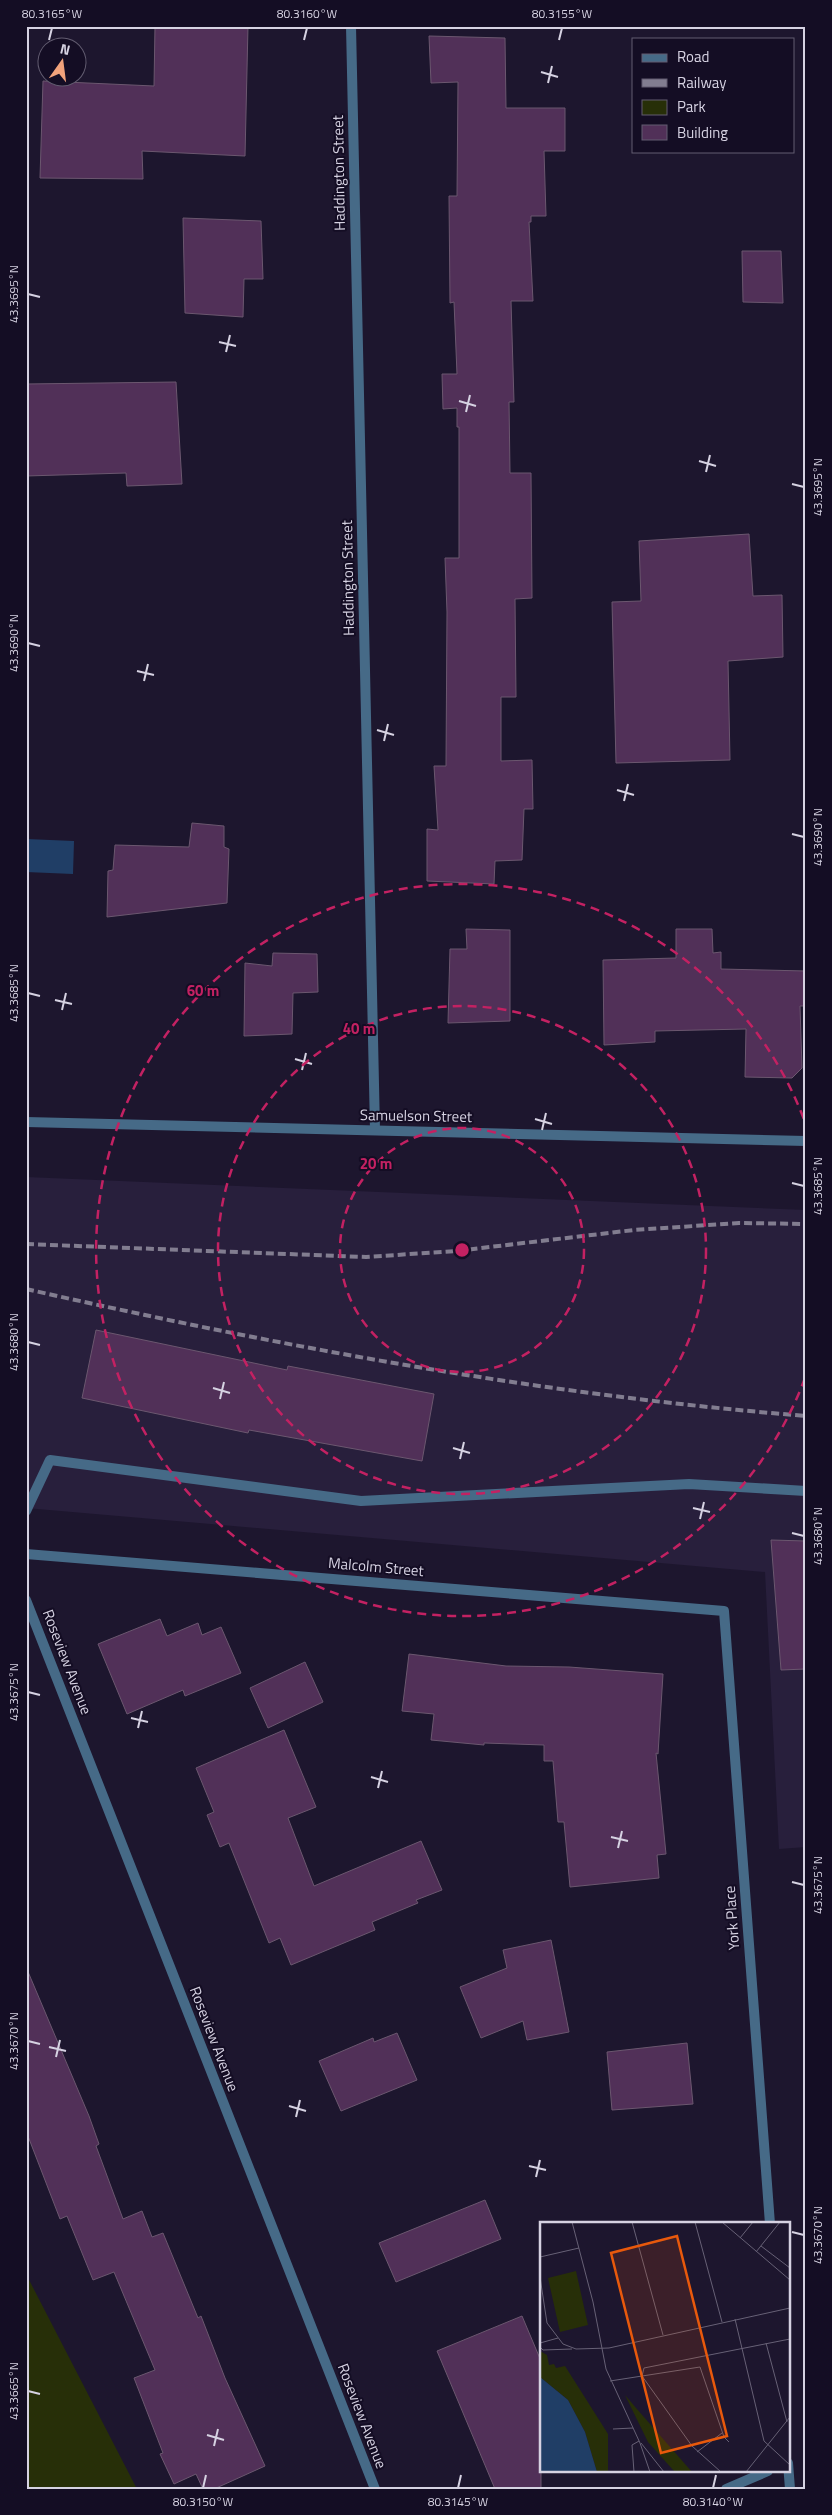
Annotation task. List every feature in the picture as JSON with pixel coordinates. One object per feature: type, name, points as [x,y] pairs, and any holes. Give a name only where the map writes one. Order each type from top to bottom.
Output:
[{"type":"street","name":"Haddington Street","points":[[351,26],[375,1130]]},
{"type":"street","name":"Samuelson Street","points":[[26,1122],[806,1141]]},
{"type":"street","points":[[26,1511],[50,1460],[361,1501],[689,1484],[806,1490]]},
{"type":"street","name":"Malcolm Street","points":[[26,1554],[724,1611]]},
{"type":"street","name":"Roseview Avenue","points":[[26,1600],[375,2489]]},
{"type":"street","name":"York Place","points":[[724,1611],[770,2222]]},
{"type":"street","points":[[726,2489],[766,2472]]},
{"type":"street","points":[[789,2472],[790,2489]]},
{"type":"shaded area","points":[[26,1177],[806,1210],[806,1847],[779,1849],[765,1572],[26,1508]]},
{"type":"green space","points":[[26,2274],[137,2489],[26,2489]]},
{"type":"water","points":[[26,839],[74,841],[73,874],[26,872]]},
{"type":"building","points":[[155,26],[248,26],[245,156],[142,151],[143,179],[40,178],[43,88],[88,88],[88,83],[154,86]]},
{"type":"building","points":[[429,36],[505,38],[506,108],[565,108],[565,151],[544,151],[546,216],[531,216],[531,222],[529,222],[533,301],[511,301],[514,402],[509,402],[510,473],[531,473],[532,598],[515,599],[516,697],[501,697],[501,761],[532,760],[533,809],[524,809],[522,860],[495,861],[494,884],[427,881],[427,829],[438,830],[434,766],[446,766],[447,612],[445,558],[459,558],[459,427],[457,427],[457,408],[443,409],[442,374],[457,374],[454,302],[450,303],[449,196],[457,196],[458,82],[431,83]]},
{"type":"building","points":[[183,218],[261,221],[263,279],[244,279],[243,317],[185,313]]},
{"type":"building","points":[[742,251],[781,251],[783,303],[743,302]]},
{"type":"building","points":[[176,382],[182,484],[127,486],[126,473],[26,476],[26,384]]},
{"type":"building","points":[[749,534],[753,596],[782,595],[783,657],[728,661],[730,760],[616,763],[612,602],[641,601],[639,541]]},
{"type":"building","points":[[192,823],[224,826],[224,847],[229,849],[227,903],[107,917],[108,871],[113,870],[115,845],[189,847]]},
{"type":"building","points":[[466,929],[510,930],[510,1021],[448,1023],[450,949],[467,949]]},
{"type":"building","points":[[676,929],[712,929],[713,953],[721,952],[721,969],[806,971],[806,1006],[800,1006],[802,1068],[792,1078],[745,1077],[746,1029],[655,1031],[655,1042],[604,1045],[603,960],[676,958]]},
{"type":"building","points":[[273,953],[317,954],[318,992],[293,993],[292,1034],[244,1036],[245,963],[272,966]]},
{"type":"building","points":[[96,1330],[287,1370],[288,1366],[434,1394],[422,1461],[249,1430],[248,1433],[82,1398]]},
{"type":"building","points":[[771,1540],[806,1541],[806,1669],[781,1670]]},
{"type":"building","points":[[160,1619],[167,1636],[198,1623],[202,1635],[221,1627],[241,1673],[185,1696],[183,1690],[127,1714],[98,1644]]},
{"type":"building","points":[[409,1654],[506,1666],[569,1667],[663,1674],[658,1754],[656,1753],[666,1854],[657,1855],[659,1878],[570,1887],[564,1822],[558,1822],[553,1761],[544,1761],[544,1745],[484,1743],[484,1745],[431,1740],[434,1714],[402,1711]]},
{"type":"building","points":[[305,1662],[323,1702],[268,1728],[250,1688]]},
{"type":"building","points":[[284,1730],[316,1807],[288,1818],[314,1886],[421,1841],[442,1890],[416,1900],[418,1903],[372,1922],[375,1930],[291,1965],[280,1938],[269,1943],[229,1843],[220,1847],[207,1815],[214,1812],[196,1768]]},
{"type":"building","points":[[551,1940],[569,2032],[527,2040],[523,2021],[481,2038],[460,1987],[507,1968],[503,1950]]},
{"type":"building","points":[[26,1967],[89,2116],[99,2144],[96,2146],[123,2219],[142,2211],[152,2237],[163,2233],[198,2318],[201,2316],[225,2378],[265,2466],[214,2489],[203,2489],[196,2474],[174,2484],[160,2454],[163,2453],[134,2378],[155,2370],[114,2272],[93,2280],[67,2216],[60,2219],[26,2131]]},
{"type":"building","points":[[397,2033],[417,2080],[341,2111],[319,2061],[373,2038],[374,2042]]},
{"type":"building","points":[[687,2043],[693,2104],[612,2110],[607,2052]]},
{"type":"building","points":[[485,2200],[501,2239],[396,2282],[379,2243]]},
{"type":"building","points":[[522,2316],[540,2359],[541,2489],[495,2489],[437,2351]]},
{"type":"railway","points":[[26,1244],[366,1257],[456,1251],[634,1230],[739,1223],[806,1224]]},
{"type":"railway","points":[[26,1289],[316,1349],[511,1382],[708,1407],[806,1416]]}]
